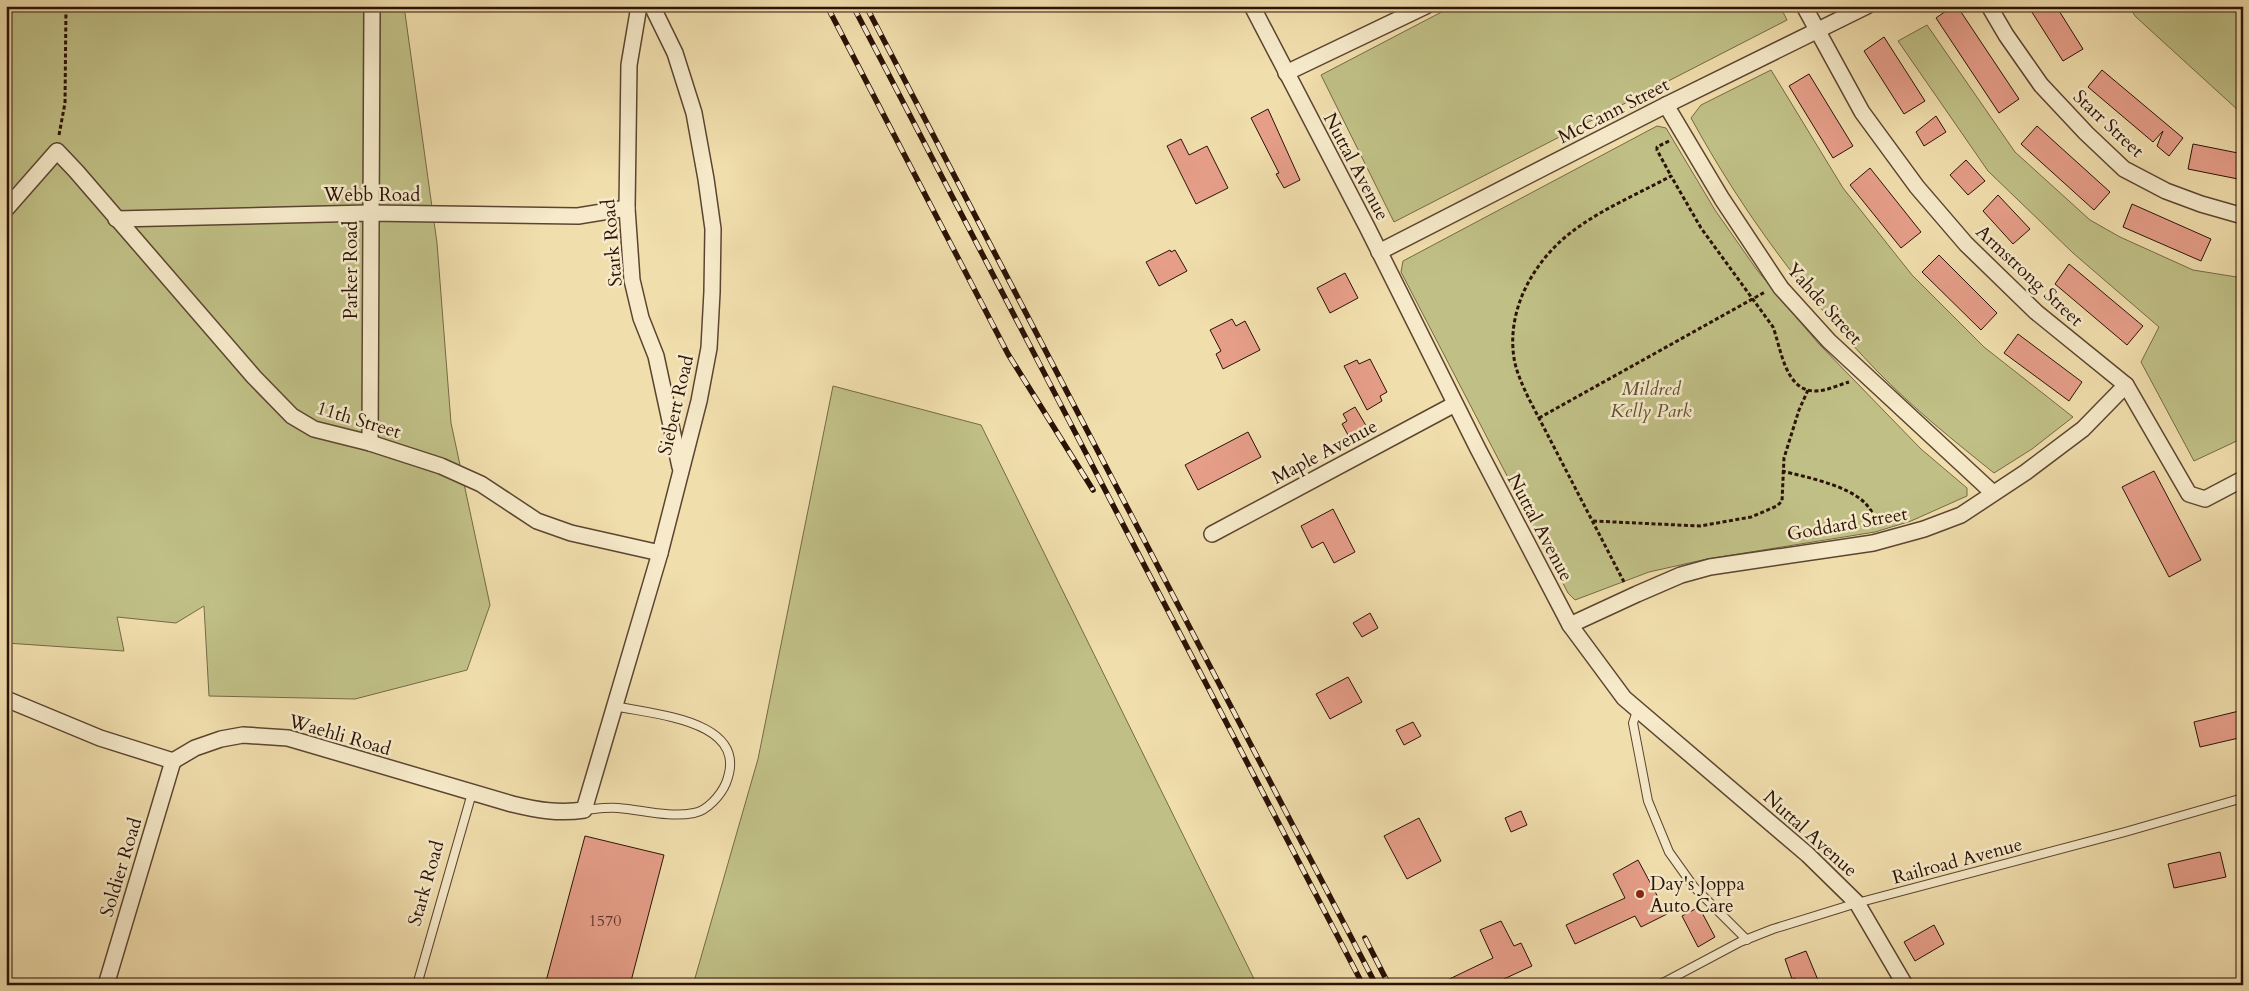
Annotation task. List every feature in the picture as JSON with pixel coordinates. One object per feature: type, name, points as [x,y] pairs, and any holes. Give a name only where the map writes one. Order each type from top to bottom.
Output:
[{"type":"street","name":"Parker Road","points":[[370,443],[372,6]]},
{"type":"street","name":"Stark Road","points":[[639,6],[629,65],[626,208],[632,280],[642,318],[656,356],[681,471]]},
{"type":"street","name":"Siebert Road","points":[[584,810],[660,553],[699,401],[708,348],[712,292],[713,229],[706,179],[694,113],[675,53],[652,6]]},
{"type":"street","name":"Nuttal Avenue","points":[[1252,6],[1570,625],[1624,698],[1808,855],[1857,903],[1905,985]]},
{"type":"street","points":[[1286,73],[1426,6]]},
{"type":"street","name":"Armstrong Street","points":[[1804,6],[1862,112],[1917,187],[1966,244],[2036,312],[2126,385],[2189,494],[2205,499],[2243,479]]},
{"type":"street","name":"McCann Street","points":[[1379,252],[1867,6]]},
{"type":"street","name":"Starr Street","points":[[1989,6],[2006,35],[2041,85],[2086,133],[2124,169],[2166,191],[2225,212],[2243,216]]},
{"type":"street","name":"Yahde Street","points":[[1666,106],[1722,199],[1779,284],[1829,341],[1993,493]]},
{"type":"street","points":[[6,209],[57,151]]},
{"type":"street","name":"11th Street","points":[[57,151],[76,170],[116,219],[254,377],[292,416],[314,429],[370,443],[440,466],[481,484],[537,521],[571,533],[660,553]]},
{"type":"street","name":"Webb Road","points":[[116,219],[370,213],[570,216],[626,208]]},
{"type":"street","name":"Goddard Street","points":[[1570,625],[1682,575],[1710,567],[1873,543],[1907,534],[1961,515],[2083,429],[2126,385]]},
{"type":"street","name":"Maple Avenue","points":[[1212,534],[1455,404]]},
{"type":"street","points":[[6,699],[100,738],[173,761]]},
{"type":"street","name":"Waehli Road","points":[[173,761],[195,748],[221,739],[243,735],[280,737],[472,793],[541,811],[565,813],[584,810]]},
{"type":"street","name":"Soldier Road","points":[[106,985],[173,761]]},
{"type":"lane","points":[[584,810],[616,808],[674,815],[696,813],[712,804],[725,786],[731,768],[728,753],[721,739],[710,730],[692,722],[615,706]]},
{"type":"lane","points":[[1638,708],[1633,723],[1648,801],[1669,852],[1694,887],[1747,940]]},
{"type":"lane","name":"Stark Road","points":[[417,985],[472,793]]},
{"type":"lane","name":"Railroad Avenue","points":[[1659,985],[1747,940],[1773,929],[1857,903],[2125,832],[2243,798]]},
{"type":"path","points":[[57,151],[65,103],[66,6]]},
{"type":"path","points":[[1683,133],[1657,147],[1671,176],[1701,228],[1773,327],[1780,343],[1782,361],[1789,374],[1798,384],[1808,390],[1825,390],[1850,382]]},
{"type":"path","points":[[1625,584],[1520,380],[1514,358],[1513,340],[1516,314],[1522,295],[1533,272],[1551,250],[1577,228],[1671,176]]},
{"type":"path","points":[[1539,418],[1779,284]]},
{"type":"path","points":[[1592,521],[1693,526],[1751,517],[1777,506],[1782,501],[1784,458],[1799,410],[1808,390]]},
{"type":"path","points":[[1782,471],[1806,477],[1856,495],[1866,503],[1881,529]]},
{"type":"green space","points":[[6,6],[404,6],[437,243],[451,423],[490,605],[467,670],[355,699],[209,696],[204,606],[176,623],[117,617],[124,651],[6,643]]},
{"type":"green space","points":[[1453,6],[1780,6],[1787,20],[1394,222],[1321,75]]},
{"type":"green space","points":[[2128,6],[2243,6],[2243,110],[2239,111],[2136,17]]},
{"type":"green space","points":[[1927,25],[2015,152],[2090,220],[2120,237],[2193,270],[2243,278],[2243,438],[2194,461],[2141,362],[2159,327],[2073,253],[1988,171],[1898,41]]},
{"type":"green space","points":[[1771,70],[1843,188],[1912,275],[1984,347],[2073,417],[2032,449],[1994,473],[1934,424],[1891,385],[1824,312],[1753,219],[1691,118],[1701,105]]},
{"type":"green space","name":"Mildred Kelly Park","points":[[1657,126],[1666,128],[1715,210],[1757,270],[1789,309],[1819,344],[1921,449],[1967,488],[1967,496],[1911,521],[1875,532],[1707,559],[1649,572],[1575,600],[1568,593],[1401,272],[1403,261]]},
{"type":"green space","points":[[833,386],[981,425],[1257,985],[693,985],[758,759]]},
{"type":"building","points":[[1953,6],[1957,6],[2019,99],[1999,113],[1936,18]]},
{"type":"building","points":[[2028,6],[2056,6],[2083,49],[2063,61]]},
{"type":"building","points":[[1884,37],[1925,101],[1904,114],[1864,51]]},
{"type":"building","points":[[2102,70],[2183,138],[2169,156],[2157,146],[2163,131],[2153,142],[2088,87]]},
{"type":"building","points":[[1809,74],[1853,146],[1833,158],[1789,86]]},
{"type":"building","points":[[1268,109],[1300,180],[1284,188],[1276,174],[1279,173],[1251,118]]},
{"type":"building","points":[[1936,116],[1946,132],[1924,146],[1916,132]]},
{"type":"building","points":[[2037,126],[2110,192],[2094,210],[2021,144]]},
{"type":"building","points":[[1181,139],[1189,155],[1207,146],[1228,188],[1196,204],[1167,146]]},
{"type":"building","points":[[2193,144],[2243,154],[2243,180],[2188,169]]},
{"type":"building","points":[[1966,160],[1985,181],[1968,195],[1950,175]]},
{"type":"building","points":[[1870,168],[1921,232],[1901,248],[1850,185]]},
{"type":"building","points":[[1998,195],[2030,229],[2013,244],[1983,211]]},
{"type":"building","points":[[2132,204],[2211,239],[2201,261],[2123,227]]},
{"type":"building","points":[[1170,250],[1171,252],[1175,250],[1187,271],[1159,286],[1146,262]]},
{"type":"building","points":[[1939,255],[1997,313],[1981,330],[1922,272]]},
{"type":"building","points":[[2069,264],[2143,326],[2127,345],[2055,284]]},
{"type":"building","points":[[1345,273],[1358,298],[1330,313],[1317,288]]},
{"type":"building","points":[[1232,319],[1236,326],[1245,321],[1260,350],[1223,369],[1216,354],[1221,351],[1210,330]]},
{"type":"building","points":[[2018,334],[2082,382],[2069,401],[2004,353]]},
{"type":"building","points":[[1370,359],[1387,392],[1380,396],[1382,401],[1367,410],[1344,366],[1357,360],[1359,364]]},
{"type":"building","points":[[1355,407],[1371,434],[1353,444],[1342,424],[1347,421],[1343,414]]},
{"type":"building","points":[[1248,432],[1261,457],[1198,490],[1185,465]]},
{"type":"building","points":[[2154,471],[2201,560],[2169,577],[2122,487]]},
{"type":"building","points":[[1333,509],[1355,552],[1334,563],[1323,542],[1312,548],[1301,526]]},
{"type":"building","points":[[1370,613],[1378,628],[1362,637],[1353,623]]},
{"type":"building","points":[[1348,677],[1362,702],[1330,719],[1316,694]]},
{"type":"building","points":[[2239,711],[2243,737],[2200,747],[2194,722]]},
{"type":"building","points":[[1413,722],[1421,736],[1404,745],[1396,730]]},
{"type":"building","points":[[1521,811],[1527,825],[1511,832],[1505,818]]},
{"type":"building","points":[[1419,818],[1441,861],[1407,879],[1384,836]]},
{"type":"building","points":[[585,836],[664,855],[630,985],[545,985]]},
{"type":"building","points":[[2220,852],[2226,877],[2174,888],[2168,864]]},
{"type":"building","points":[[1638,860],[1667,914],[1641,927],[1635,916],[1575,944],[1566,925],[1625,898],[1613,874]]},
{"type":"building","points":[[1699,907],[1715,937],[1698,947],[1682,916]]},
{"type":"building","points":[[1501,921],[1514,946],[1521,943],[1532,966],[1491,985],[1437,985],[1493,958],[1480,930]]},
{"type":"building","points":[[1934,925],[1944,944],[1915,961],[1904,942]]},
{"type":"building","points":[[1806,951],[1820,985],[1798,985],[1795,978],[1792,979],[1785,959]]},
{"type":"railway","points":[[827,6],[1008,354],[1093,490]]},
{"type":"railway","points":[[853,6],[1363,985]]},
{"type":"railway","points":[[866,6],[1376,985]]},
{"type":"railway","points":[[1365,938],[1389,985]]},
{"type":"place","name":"Day's Joppa Auto Care","points":[[1640,894]]}]
